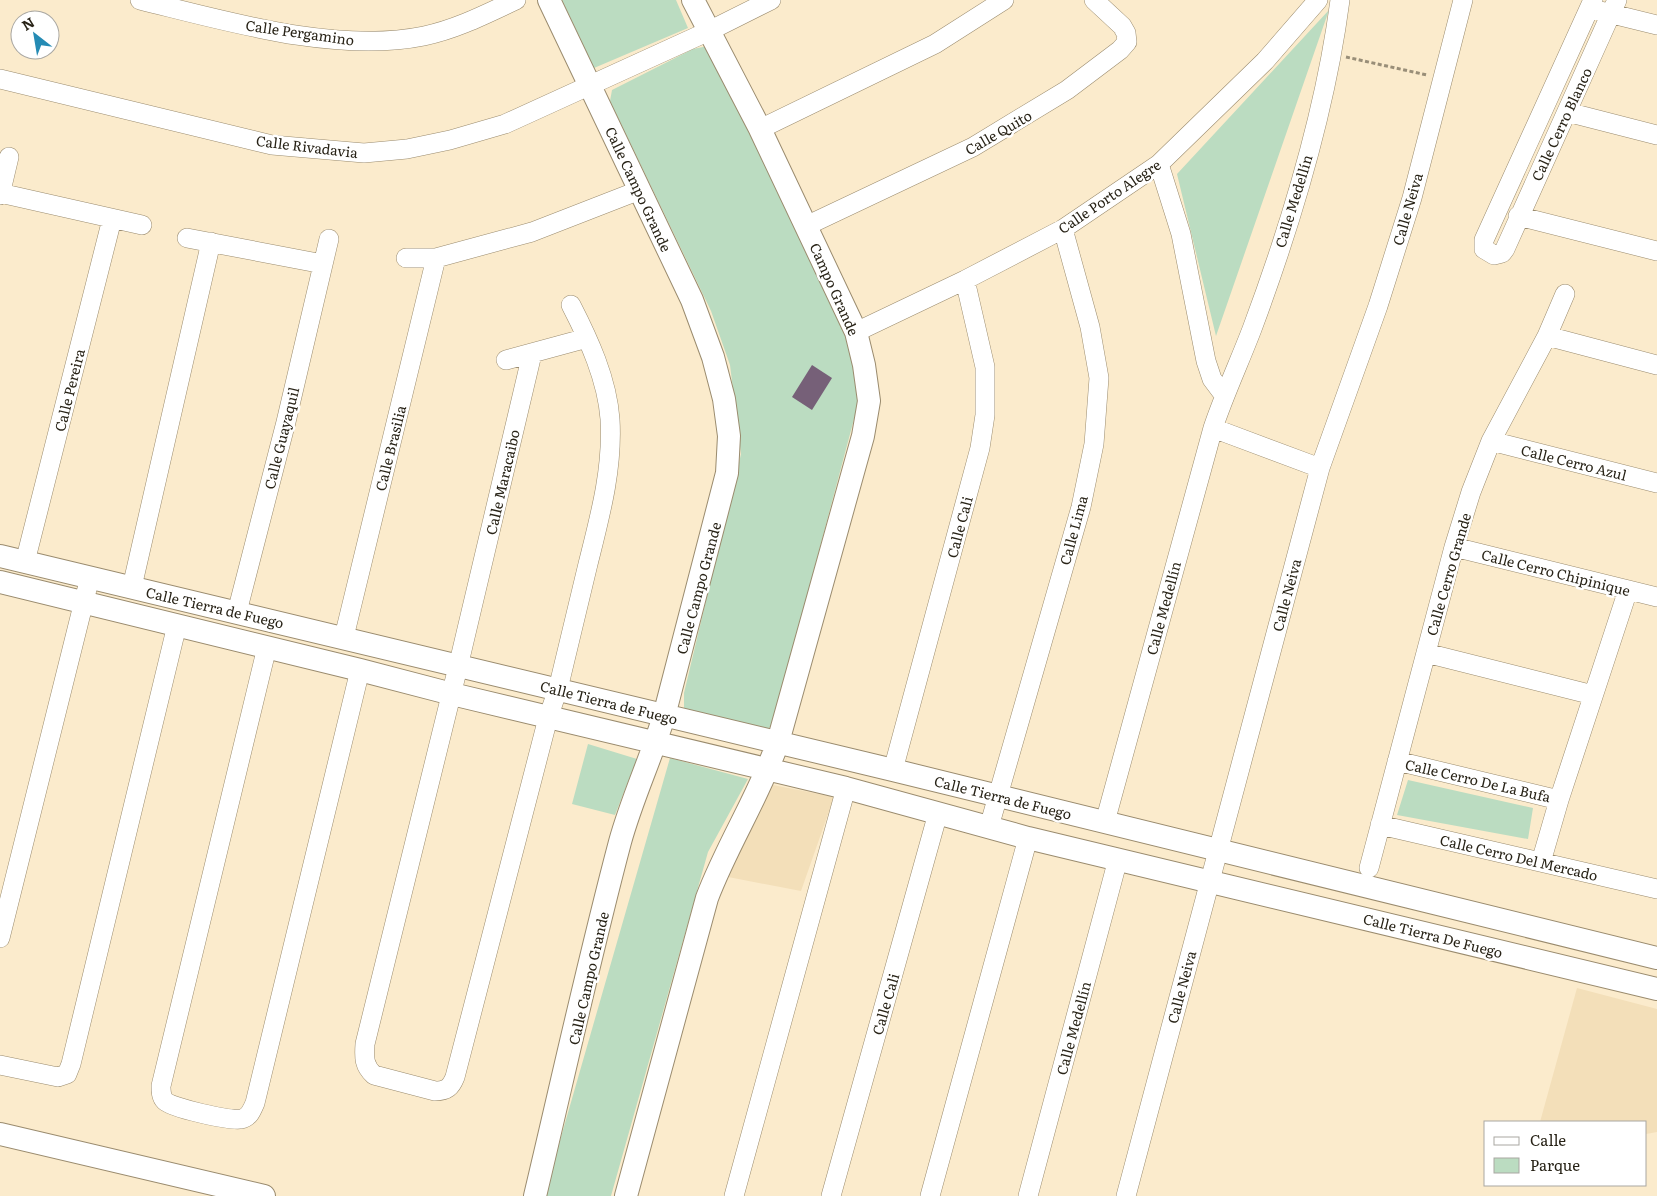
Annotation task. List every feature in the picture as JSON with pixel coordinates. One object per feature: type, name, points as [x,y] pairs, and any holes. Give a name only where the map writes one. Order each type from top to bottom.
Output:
[{"type":"street","name":"Calle Pergamino","points":[[140,0],[240,24],[327,39],[370,41],[395,40],[439,32],[474,20],[516,0]]},
{"type":"street","name":"Calle Campo Grande","points":[[535,1196],[620,840],[640,780],[656,743],[718,513],[727,472],[729,436],[724,399],[713,357],[692,300],[550,0]]},
{"type":"street","name":"Campo Grande","points":[[693,0],[760,129],[856,332],[864,365],[869,401],[863,436],[778,742]]},
{"type":"street","name":"Calle Rivadavia","points":[[0,79],[272,145],[364,153],[406,149],[450,140],[505,124],[709,31],[771,0]]},
{"type":"street","points":[[760,129],[935,44],[1004,0]]},
{"type":"street","name":"Calle Quito","points":[[806,226],[973,147],[1067,90],[1120,50],[1127,42],[1126,33],[1094,0]]},
{"type":"street","name":"Calle Porto Alegre","points":[[856,332],[966,280],[1063,229],[1159,164],[1265,61],[1318,0]]},
{"type":"street","name":"Calle Medellín","points":[[1105,822],[1213,428],[1224,395],[1251,330],[1283,236],[1333,54],[1340,0]]},
{"type":"street","name":"Calle Neiva","points":[[1126,1196],[1320,468],[1378,306],[1412,198],[1463,0]]},
{"type":"street","points":[[1591,4],[1614,7],[1657,25]]},
{"type":"street","name":"Calle Cerro Blanco","points":[[1591,4],[1484,240],[1483,244],[1487,252],[1498,254],[1505,249],[1518,216],[1614,7]]},
{"type":"street","points":[[1567,112],[1657,135]]},
{"type":"street","points":[[9,157],[0,194],[142,226]]},
{"type":"street","points":[[1159,164],[1181,234],[1206,360],[1212,379],[1224,395]]},
{"type":"street","points":[[406,258],[436,258],[532,232],[640,190]]},
{"type":"street","points":[[1518,216],[1657,250]]},
{"type":"street","name":"Calle Pereira","points":[[26,562],[112,219]]},
{"type":"street","name":"Calle Lima","points":[[990,827],[1081,506],[1094,444],[1099,378],[1090,327],[1063,229]]},
{"type":"street","points":[[187,238],[322,264]]},
{"type":"street","name":"Calle Guayaquil","points":[[237,612],[286,422],[328,239]]},
{"type":"street","points":[[132,587],[211,242]]},
{"type":"street","name":"Calle Brasilia","points":[[344,638],[436,258]]},
{"type":"street","name":"Calle Cali","points":[[893,770],[980,448],[986,415],[985,367],[966,280]]},
{"type":"street","name":"Calle Cerro Grande","points":[[1369,868],[1454,547],[1491,441],[1546,336],[1565,294]]},
{"type":"street","points":[[548,718],[558,690],[606,491],[610,457],[610,417],[600,375],[588,338],[571,305]]},
{"type":"street","points":[[1546,336],[1657,365]]},
{"type":"street","points":[[506,360],[588,338]]},
{"type":"street","name":"Calle Maracaibo","points":[[532,354],[452,694],[364,1044],[364,1059],[368,1069],[374,1075],[435,1091],[444,1091],[452,1086],[548,718]]},
{"type":"street","points":[[1213,428],[1320,468]]},
{"type":"street","name":"Calle Cerro Azul","points":[[1491,441],[1657,483]]},
{"type":"street","name":"Calle Cerro Chipinique","points":[[1454,547],[1657,597]]},
{"type":"street","name":"Calle Tierra de Fuego","points":[[0,556],[1217,849]]},
{"type":"street","points":[[0,938],[90,577]]},
{"type":"street","name":"Calle Tierra de Fuego","points":[[0,582],[548,718],[846,788],[1028,838],[1209,880]]},
{"type":"street","points":[[1541,862],[1559,800],[1628,590]]},
{"type":"street","points":[[0,1065],[58,1077],[67,1074],[71,1064],[176,625]]},
{"type":"street","points":[[267,647],[161,1086],[161,1095],[165,1102],[174,1106],[242,1119],[250,1114],[255,1102],[360,670]]},
{"type":"street","points":[[1426,653],[1594,695]]},
{"type":"street","points":[[626,1196],[707,898],[768,769],[778,742]]},
{"type":"street","name":"Calle Cerro De La Bufa","points":[[1397,761],[1559,800]]},
{"type":"street","points":[[734,1196],[846,788]]},
{"type":"street","name":"Calle Cali","points":[[831,1196],[938,813]]},
{"type":"street","name":"Calle Cerro Del Mercado","points":[[1380,825],[1541,862],[1656,884]]},
{"type":"street","points":[[930,1196],[1028,838]]},
{"type":"street","points":[[1217,849],[1657,958]]},
{"type":"street","name":"Calle Medellín","points":[[1028,1196],[1118,859]]},
{"type":"street","name":"Calle Tierra De Fuego","points":[[1209,880],[1657,989]]},
{"type":"street","points":[[0,1134],[264,1196]]},
{"type":"path","points":[[1333,54],[1442,78]]},
{"type":"shaded area","points":[[773,785],[834,797],[801,891],[723,876]]},
{"type":"shaded area","points":[[1577,988],[1657,1009],[1657,1132],[1647,1134],[1647,1121],[1540,1121]]},
{"type":"green space","points":[[562,0],[676,0],[688,28],[594,68]]},
{"type":"green space","points":[[1329,10],[1216,336],[1177,174]]},
{"type":"green space","points":[[708,46],[847,332],[854,360],[858,404],[773,724],[768,729],[684,711],[684,693],[741,454],[730,365],[711,311],[610,101],[612,90],[693,49]]},
{"type":"green space","points":[[588,744],[637,759],[615,815],[572,804]]},
{"type":"green space","points":[[670,758],[748,779],[708,852],[611,1196],[544,1196]]},
{"type":"green space","points":[[1408,780],[1533,808],[1528,839],[1397,815]]},
{"type":"building","points":[[812,365],[832,378],[812,410],[792,397]]}]
